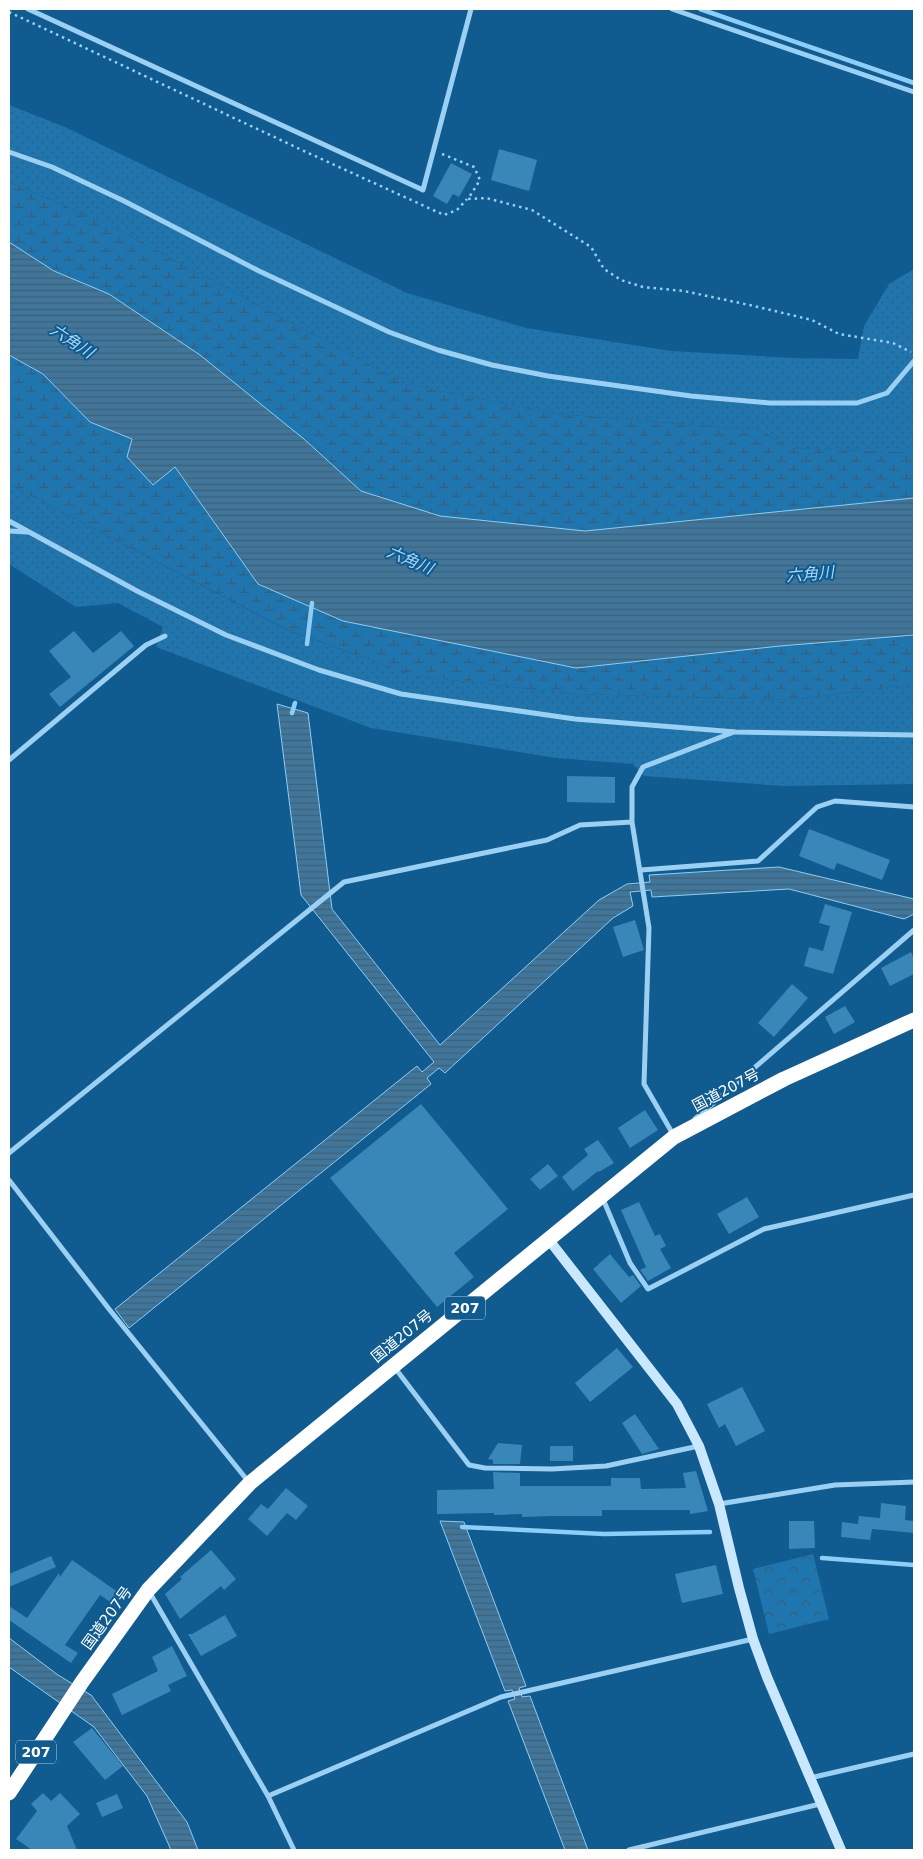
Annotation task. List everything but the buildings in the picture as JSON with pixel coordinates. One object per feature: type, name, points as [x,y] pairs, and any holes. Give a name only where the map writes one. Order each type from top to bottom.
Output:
[{"type":"highway","name":"国道207号","points":[[9,1793],[82,1682],[148,1590],[250,1483],[674,1137],[784,1078],[914,1020]]},
{"type":"street","points":[[28,9],[422,190],[471,9]]},
{"type":"street","points":[[672,9],[914,92]]},
{"type":"street","points":[[9,152],[52,167],[124,201],[260,271],[389,332],[438,350],[492,365],[548,376],[691,396],[770,403],[857,403],[887,393],[914,360]]},
{"type":"street","points":[[9,521],[137,592],[226,635],[319,670],[401,694],[575,718],[736,732],[914,735]]},
{"type":"street","points":[[9,531],[31,532]]},
{"type":"street","points":[[9,760],[146,645],[165,636]]},
{"type":"street","points":[[736,732],[643,767],[632,787],[632,822],[649,928],[644,1084],[674,1137],[914,930]]},
{"type":"street","points":[[640,870],[758,861],[817,807],[834,801],[914,807]]},
{"type":"street","points":[[9,1154],[344,882],[547,840],[580,825],[632,822]]},
{"type":"street","points":[[9,1180],[109,1309],[250,1483]]},
{"type":"street","points":[[602,1196],[630,1263],[648,1290],[764,1229],[914,1195]]},
{"type":"street","points":[[549,1240],[677,1404],[699,1446],[719,1504],[753,1639],[809,1778],[841,1850]]},
{"type":"street","points":[[392,1366],[469,1465],[495,1468],[552,1469],[606,1466],[699,1446]]},
{"type":"street","points":[[719,1504],[835,1485],[914,1482]]},
{"type":"street","points":[[148,1590],[268,1796],[294,1850]]},
{"type":"street","points":[[268,1796],[492,1701],[523,1692],[753,1639]]},
{"type":"street","points":[[809,1778],[914,1754]]},
{"type":"street","points":[[629,1850],[820,1804]]},
{"type":"path","points":[[9,12],[444,215],[457,210],[468,199],[480,180],[474,167],[433,150]]},
{"type":"path","points":[[468,199],[486,198],[532,210],[591,247],[604,269],[621,280],[643,287],[684,291],[812,320],[839,334],[893,343],[914,353]]},
{"type":"green space","points":[[9,105],[65,127],[407,293],[526,328],[671,351],[793,358],[858,359],[864,326],[889,284],[914,269],[914,451],[911,453],[790,448],[760,430],[557,414],[405,384],[109,225],[9,182]]},
{"type":"green space","points":[[9,182],[109,225],[405,384],[557,414],[760,430],[790,448],[911,453],[914,451],[914,498],[585,531],[440,517],[361,491],[304,439],[109,294],[54,271],[9,242]]},
{"type":"green space","points":[[9,355],[43,374],[90,422],[132,439],[153,485],[175,467],[258,584],[780,646],[914,635],[914,684],[792,700],[576,694],[415,676],[286,629],[9,484]]},
{"type":"green space","points":[[9,484],[285,629],[415,676],[576,694],[792,700],[914,684],[914,784],[784,786],[644,776],[633,764],[556,758],[371,728],[156,647],[163,627],[118,603],[76,607],[9,564]]},
{"type":"green space","points":[[813,1554],[829,1619],[769,1634],[753,1569]]},
{"type":"water","name":"六角川","points":[[9,242],[54,271],[109,294],[200,355],[304,439],[361,491],[440,516],[585,531],[914,498],[914,635],[780,646],[576,668],[343,621],[258,584],[175,467],[153,485],[127,457],[132,439],[90,422],[43,374],[9,355]]},
{"type":"water","points":[[277,704],[308,713],[332,909],[440,1045],[599,900],[627,884],[650,882],[649,875],[779,867],[914,899],[914,914],[904,919],[789,889],[652,897],[651,890],[630,892],[633,906],[613,918],[445,1073],[439,1068],[427,1078],[431,1084],[129,1328],[115,1309],[417,1066],[422,1072],[434,1062],[301,895]]},
{"type":"water","points":[[440,1521],[464,1522],[526,1686],[519,1688],[522,1697],[530,1696],[588,1850],[565,1850],[508,1701],[515,1699],[512,1690],[505,1691]]},
{"type":"water","points":[[9,1638],[58,1675],[91,1695],[187,1822],[198,1850],[171,1850],[147,1796],[94,1727],[9,1667]]},
{"type":"waterway","points":[[700,9],[914,83]]},
{"type":"waterway","points":[[307,644],[312,603]]},
{"type":"waterway","points":[[292,713],[295,703]]},
{"type":"waterway","points":[[462,1527],[604,1534],[710,1532]]},
{"type":"waterway","points":[[822,1558],[914,1565]]}]
